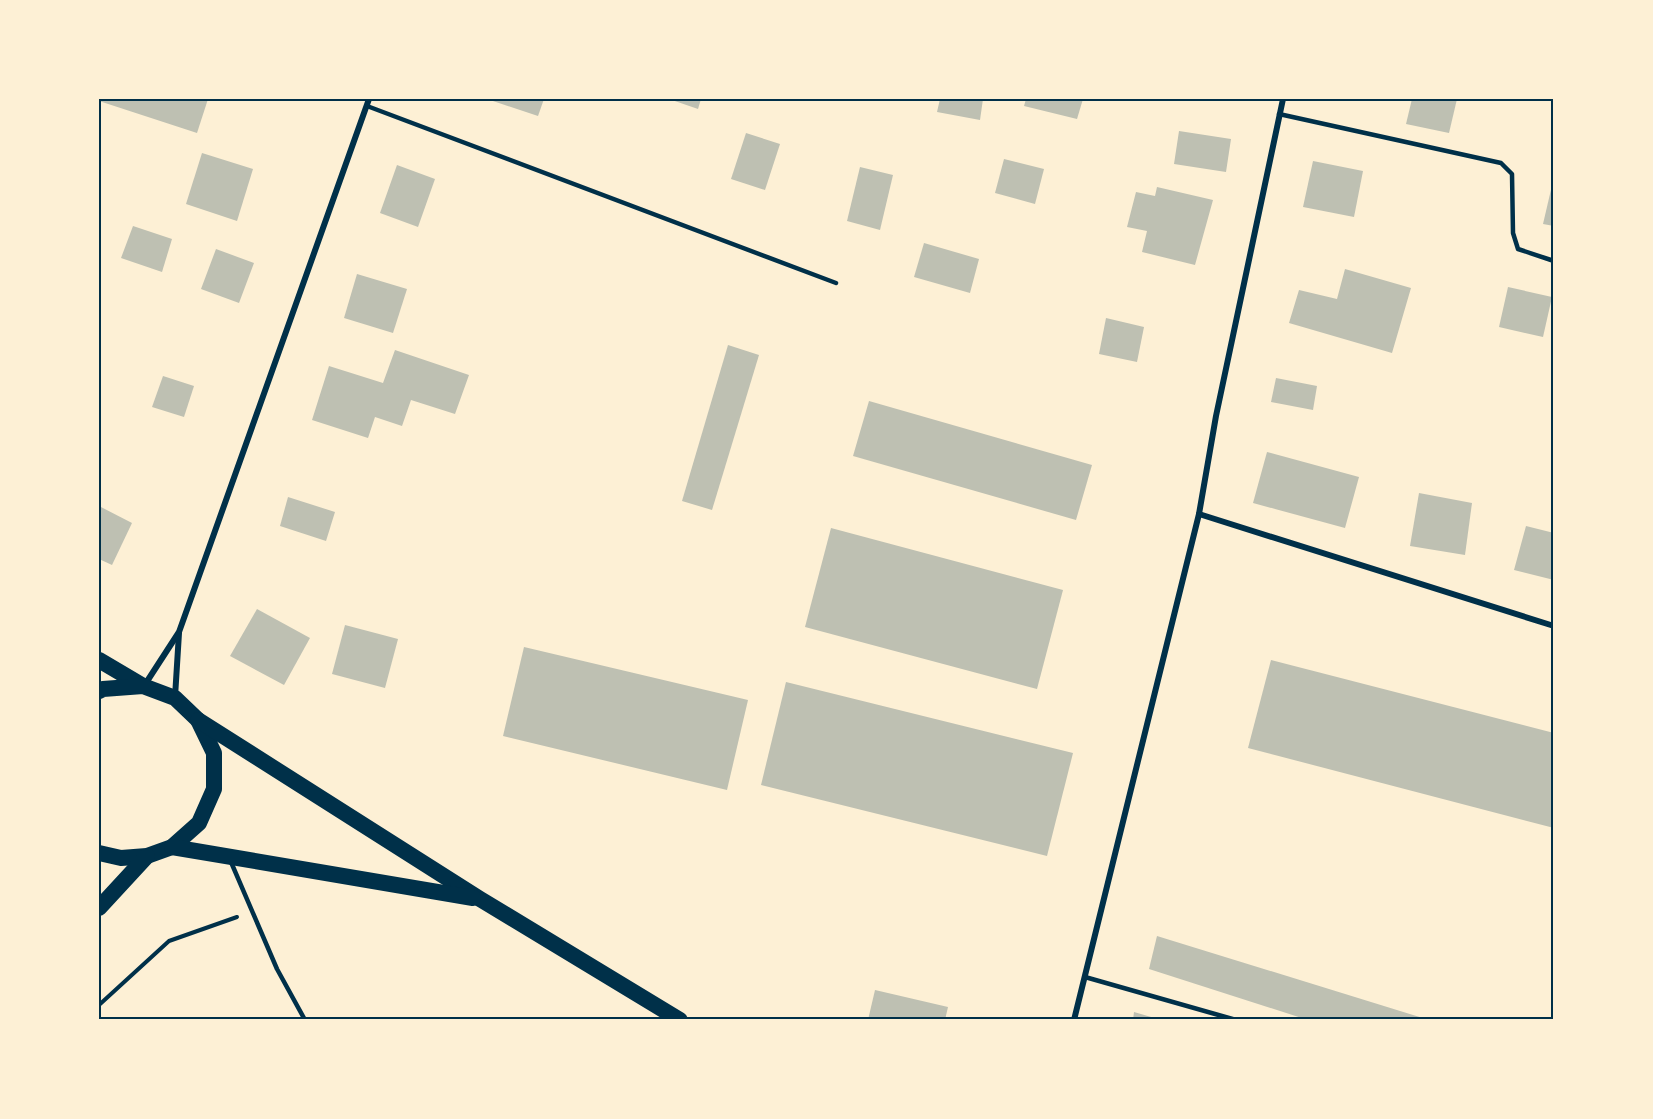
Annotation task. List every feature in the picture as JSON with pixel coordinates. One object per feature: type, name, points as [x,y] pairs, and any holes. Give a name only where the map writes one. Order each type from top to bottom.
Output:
[{"type":"highway","points":[[99,660],[144,686],[175,698],[198,720],[480,899],[680,1020]]},
{"type":"highway","points":[[99,691],[144,686]]},
{"type":"highway","points":[[99,852],[122,858],[147,856],[172,847],[199,823],[214,789],[214,753],[198,720]]},
{"type":"highway","points":[[172,847],[480,899]]},
{"type":"highway","points":[[99,908],[147,856]]},
{"type":"street","points":[[1074,1020],[1199,514],[1216,416],[1283,99]]},
{"type":"street","points":[[144,686],[180,632],[368,103]]},
{"type":"street","points":[[1199,514],[1554,626]]},
{"type":"street","points":[[175,698],[180,632]]},
{"type":"lane","points":[[368,103],[836,283]]},
{"type":"lane","points":[[1279,114],[1501,163],[1512,174],[1514,233],[1518,249],[1554,261]]},
{"type":"lane","points":[[229,856],[277,969],[305,1020]]},
{"type":"lane","points":[[1085,976],[1236,1020]]},
{"type":"path","points":[[99,1005],[169,941],[252,911]]},
{"type":"building","points":[[99,99],[208,99],[197,133],[99,101]]},
{"type":"building","points":[[487,99],[544,99],[538,116]]},
{"type":"building","points":[[669,99],[701,99],[698,109]]},
{"type":"building","points":[[940,99],[983,99],[980,120],[937,112]]},
{"type":"building","points":[[1026,99],[1083,99],[1077,119],[1024,106]]},
{"type":"building","points":[[1412,99],[1457,99],[1449,133],[1406,124]]},
{"type":"building","points":[[1179,131],[1231,139],[1226,172],[1174,164]]},
{"type":"building","points":[[746,133],[780,144],[765,190],[731,179]]},
{"type":"building","points":[[202,153],[253,169],[237,221],[186,204]]},
{"type":"building","points":[[1004,159],[1044,169],[1035,204],[995,193]]},
{"type":"building","points":[[1313,161],[1363,171],[1354,217],[1303,207]]},
{"type":"building","points":[[397,165],[435,179],[418,227],[380,213]]},
{"type":"building","points":[[860,167],[893,175],[880,230],[847,221]]},
{"type":"building","points":[[1554,181],[1554,226],[1543,224]]},
{"type":"building","points":[[1157,187],[1213,200],[1195,265],[1142,252],[1147,231],[1127,227],[1136,192],[1155,196]]},
{"type":"building","points":[[133,226],[172,239],[162,272],[121,258]]},
{"type":"building","points":[[924,243],[979,259],[970,293],[914,277]]},
{"type":"building","points":[[216,249],[254,263],[239,303],[201,289]]},
{"type":"building","points":[[1345,269],[1411,288],[1392,353],[1289,323],[1299,290],[1337,299]]},
{"type":"building","points":[[357,274],[407,289],[393,333],[344,318]]},
{"type":"building","points":[[1508,287],[1552,297],[1543,337],[1499,327]]},
{"type":"building","points":[[1106,318],[1144,327],[1137,362],[1099,354]]},
{"type":"building","points":[[728,345],[759,355],[712,510],[682,501]]},
{"type":"building","points":[[395,350],[469,375],[455,414],[411,400],[402,426],[375,417],[368,438],[312,420],[329,366],[383,383]]},
{"type":"building","points":[[163,376],[194,386],[184,417],[152,407]]},
{"type":"building","points":[[1276,378],[1317,386],[1313,410],[1271,402]]},
{"type":"building","points":[[869,401],[1092,465],[1076,520],[853,456]]},
{"type":"building","points":[[1267,452],[1359,477],[1345,528],[1253,503]]},
{"type":"building","points":[[1419,493],[1472,503],[1465,555],[1410,546]]},
{"type":"building","points":[[288,497],[335,512],[326,541],[280,526]]},
{"type":"building","points":[[99,506],[132,523],[112,565],[99,559]]},
{"type":"building","points":[[1526,526],[1554,533],[1554,580],[1514,570]]},
{"type":"building","points":[[831,528],[1063,590],[1037,689],[805,627]]},
{"type":"building","points":[[257,609],[310,638],[284,685],[230,656]]},
{"type":"building","points":[[345,625],[398,639],[385,688],[332,674]]},
{"type":"building","points":[[524,647],[748,700],[727,790],[503,736]]},
{"type":"building","points":[[1271,660],[1554,733],[1554,828],[1248,748]]},
{"type":"building","points":[[786,682],[1073,753],[1047,856],[761,785]]},
{"type":"building","points":[[1157,936],[1426,1020],[1308,1020],[1149,969]]},
{"type":"building","points":[[875,990],[948,1007],[945,1020],[868,1020]]},
{"type":"building","points":[[1134,1012],[1158,1019],[1158,1020],[1133,1020]]}]
